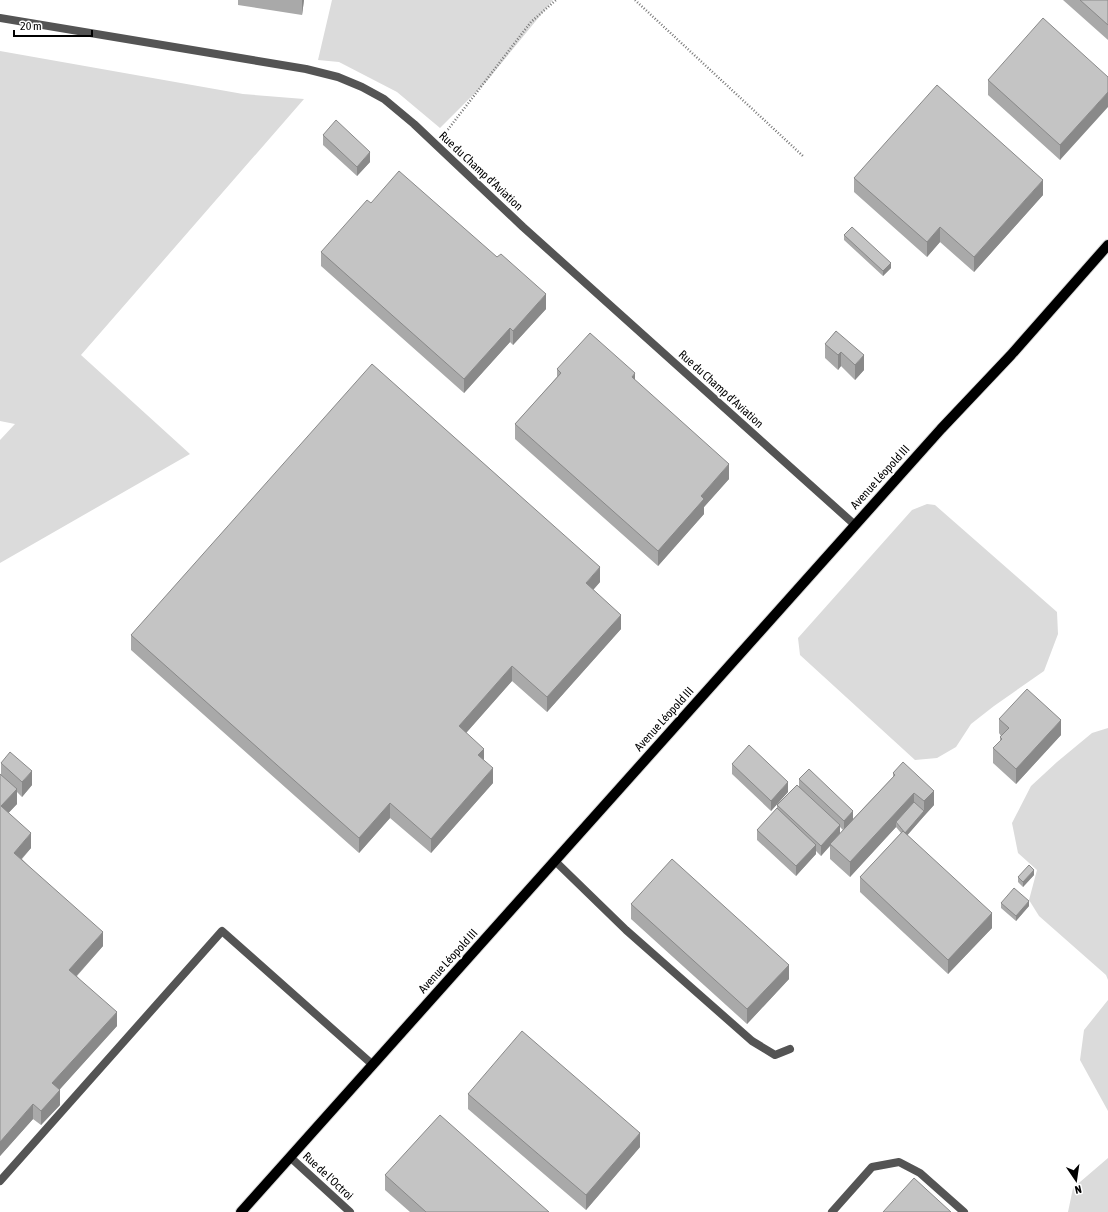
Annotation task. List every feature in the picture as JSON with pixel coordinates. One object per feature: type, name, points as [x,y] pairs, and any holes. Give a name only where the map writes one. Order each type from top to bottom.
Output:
[{"type":"main road","name":"Avenue Léopold III","points":[[241,1212],[945,424],[1011,355],[1108,245]]},
{"type":"street","name":"Rue du Champ d'Aviation","points":[[0,18],[298,68],[338,77],[362,87],[384,99],[436,145],[523,227],[855,525]]},
{"type":"street","points":[[555,860],[626,930],[752,1041],[775,1054],[790,1049]]},
{"type":"street","points":[[0,1181],[222,931],[373,1064]]},
{"type":"street","name":"Rue de l'Octroi","points":[[290,1157],[350,1212]]},
{"type":"street","points":[[832,1212],[872,1167],[899,1162],[920,1173],[964,1212]]},
{"type":"path","points":[[436,145],[531,22],[556,0]]},
{"type":"path","points":[[635,0],[804,157]]},
{"type":"shaded area","points":[[332,0],[553,0],[486,82],[440,128],[397,92],[339,62],[318,60]]},
{"type":"shaded area","points":[[0,51],[243,94],[304,99],[81,355],[190,454],[0,563],[0,440],[15,424],[0,421]]},
{"type":"shaded area","points":[[927,504],[935,505],[1057,612],[1058,634],[1044,671],[971,724],[956,747],[937,758],[915,760],[800,655],[798,638],[912,510]]},
{"type":"shaded area","points":[[1108,728],[1108,980],[1106,975],[1039,916],[1029,900],[1037,870],[1018,853],[1012,823],[1031,786],[1092,733]]},
{"type":"shaded area","points":[[1108,1000],[1108,1111],[1080,1060],[1084,1030]]},
{"type":"shaded area","points":[[1108,1158],[1108,1212],[1068,1212],[1073,1188]]},
{"type":"building","points":[[1080,0],[1108,0],[1108,25]]},
{"type":"building","points":[[1043,18],[1108,77],[1108,92],[1060,145],[988,80]]},
{"type":"building","points":[[937,85],[1043,180],[974,257],[940,227],[927,242],[854,178]]},
{"type":"building","points":[[336,120],[370,152],[357,167],[323,135]]},
{"type":"building","points":[[399,171],[497,257],[501,254],[546,294],[513,331],[510,328],[464,379],[321,252],[367,200],[371,203]]},
{"type":"building","points":[[852,227],[891,263],[883,271],[844,235]]},
{"type":"building","points":[[836,331],[864,355],[855,365],[841,352],[838,355],[825,344]]},
{"type":"building","points":[[590,333],[635,373],[632,377],[729,464],[701,496],[704,499],[658,551],[515,424],[561,373],[557,369]]},
{"type":"building","points":[[372,364],[600,567],[586,583],[621,615],[547,697],[512,666],[459,726],[484,749],[478,755],[493,768],[431,839],[390,803],[359,838],[131,635]]},
{"type":"building","points":[[1027,689],[1061,720],[1016,769],[993,748],[1002,739],[1000,737],[1009,728],[999,719]]},
{"type":"building","points":[[749,745],[788,782],[771,801],[732,764]]},
{"type":"building","points":[[10,752],[32,771],[22,782],[1,763]]},
{"type":"building","points":[[903,762],[934,791],[924,801],[914,793],[850,862],[830,844],[895,775],[893,773]]},
{"type":"building","points":[[809,769],[853,811],[844,821],[799,779]]},
{"type":"building","points":[[0,774],[17,789],[1,806],[31,833],[14,853],[103,932],[69,970],[117,1012],[52,1083],[60,1090],[41,1111],[33,1104],[0,1142]]},
{"type":"building","points":[[797,785],[840,825],[821,846],[777,805]]},
{"type":"building","points":[[914,802],[924,811],[905,833],[896,822]]},
{"type":"building","points":[[777,808],[816,845],[796,866],[757,830]]},
{"type":"building","points":[[903,831],[992,913],[948,960],[860,877]]},
{"type":"building","points":[[672,859],[789,965],[747,1009],[631,904]]},
{"type":"building","points":[[1029,865],[1034,870],[1023,882],[1018,877]]},
{"type":"building","points":[[1014,888],[1029,901],[1016,916],[1001,903]]},
{"type":"building","points":[[522,1031],[640,1133],[586,1195],[468,1094]]},
{"type":"building","points":[[440,1115],[549,1212],[426,1212],[385,1175]]},
{"type":"building","points":[[914,1178],[951,1212],[883,1212]]}]
